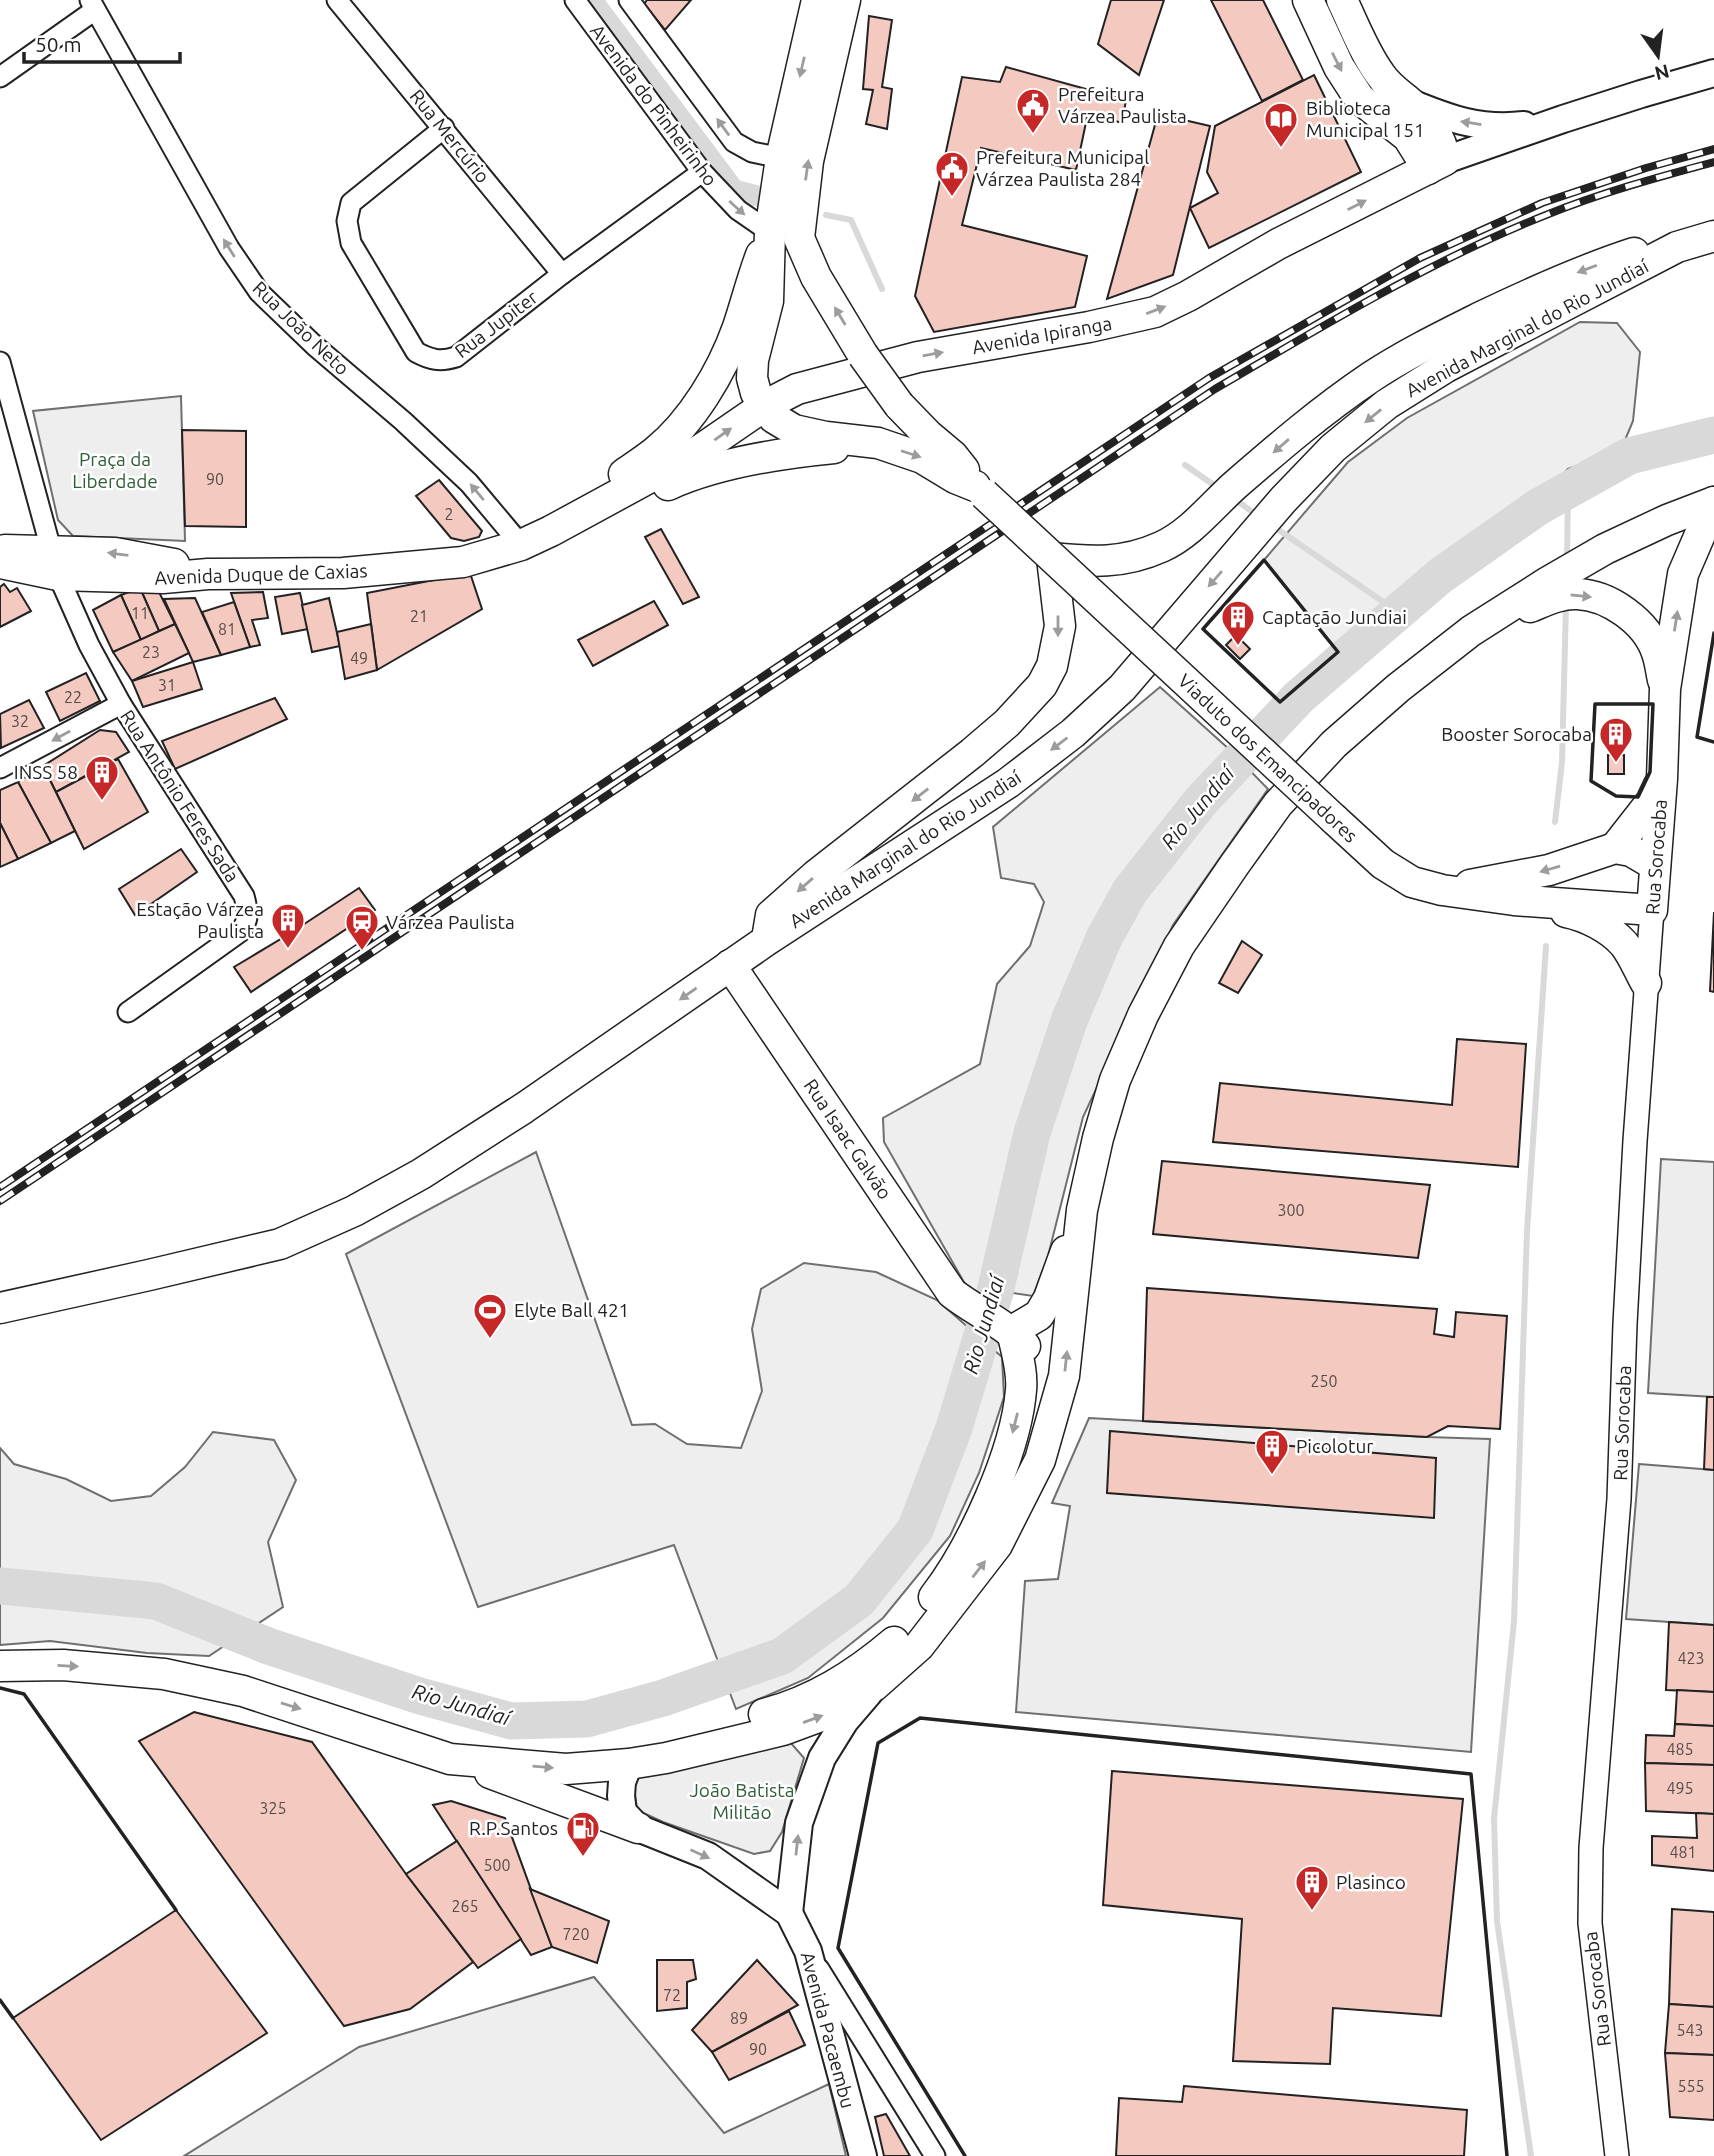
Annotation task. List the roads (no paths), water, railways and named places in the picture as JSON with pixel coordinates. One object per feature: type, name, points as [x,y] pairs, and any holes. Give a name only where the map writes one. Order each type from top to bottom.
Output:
[{"type":"main road","points":[[817,0],[781,158],[784,235],[816,277],[863,355],[899,405],[953,456],[979,490]]},
{"type":"main road","points":[[845,0],[808,161],[784,235],[753,360],[752,378],[756,393],[774,418],[793,430],[878,443],[922,458],[979,490]]},
{"type":"main road","points":[[1344,5],[1380,76],[1411,103],[1437,135],[1443,147],[1437,165],[1408,137],[1359,98],[1339,67],[1314,13],[1344,5]]},
{"type":"main road","name":"Avenida Ipiranga","points":[[521,545],[700,450],[764,406],[797,389],[918,357],[1089,327],[1155,312],[1278,244],[1437,165],[1563,119],[1714,73]]},
{"type":"main road","name":"Avenida Ipiranga","points":[[1411,103],[1453,120],[1476,125],[1514,126],[1563,119]]},
{"type":"main road","points":[[557,528],[568,513],[656,452],[696,408],[722,364],[737,329],[752,279],[784,235]]},
{"type":"main road","name":"Avenida Marginal do Rio Jundiaí","points":[[0,1308],[280,1244],[354,1211],[421,1174],[524,1108],[767,940],[1007,783],[1073,733],[1122,688],[1291,492],[1333,448],[1387,404],[1446,367],[1677,247],[1714,236]]},
{"type":"main road","points":[[767,940],[771,915],[816,875],[1007,723],[1042,685],[1052,666],[1060,626],[1052,558],[1105,562],[1121,560],[1162,547],[1189,529],[1312,419],[1373,376],[1438,338],[1590,267],[1637,252],[1677,247]]},
{"type":"main road","points":[[737,329],[788,284],[816,277]]},
{"type":"main road","points":[[557,528],[579,524],[688,476],[798,451],[878,443]]},
{"type":"main road","name":"Viaduto dos Emancipadores","points":[[979,490],[1383,864],[1412,882],[1442,890],[1514,900]]},
{"type":"main road","points":[[789,1913],[799,1823],[822,1758],[845,1721],[874,1686],[919,1646],[997,1545],[1040,1460],[1064,1376],[1082,1210],[1098,1138],[1115,1080],[1143,1015],[1179,946],[1278,804],[1334,744],[1398,688],[1471,631],[1548,582],[1605,549],[1714,502]]},
{"type":"main road","points":[[1665,689],[1683,574],[1714,502]]},
{"type":"main road","name":"Avenida Duque de Caxias","points":[[56,563],[79,550],[164,560],[208,574],[343,573],[463,562],[521,545]]},
{"type":"main road","points":[[0,550],[56,563]]},
{"type":"main road","points":[[0,564],[56,563]]},
{"type":"main road","points":[[1471,631],[1556,596],[1577,594],[1597,598],[1626,613],[1649,635],[1657,652],[1665,689]]},
{"type":"main road","name":"Rua Sorocaba","points":[[1653,910],[1665,689]]},
{"type":"main road","points":[[1615,848],[1651,802],[1662,779]]},
{"type":"main road","points":[[1442,890],[1549,870],[1615,848],[1631,851],[1656,865]]},
{"type":"main road","points":[[1514,900],[1653,910]]},
{"type":"main road","points":[[1514,900],[1579,915],[1606,929],[1625,944],[1646,984]]},
{"type":"main road","name":"Rua Isaac Galvão","points":[[730,965],[952,1293],[971,1308],[1006,1328]]},
{"type":"main road","points":[[1006,1328],[1039,1315],[1049,1298],[1082,1210]]},
{"type":"main road","points":[[1006,1328],[1033,1356],[1040,1374],[1040,1460]]},
{"type":"main road","points":[[638,1828],[624,1812],[621,1796],[622,1782],[629,1764],[642,1747],[778,1710],[822,1692],[864,1667],[899,1638],[936,1595],[965,1550],[988,1504],[1017,1418],[1021,1388],[1006,1328]]},
{"type":"main road","points":[[0,1665],[63,1665],[164,1674],[243,1690],[450,1759],[638,1828]]},
{"type":"main road","points":[[450,1759],[566,1769],[666,1758],[783,1730],[830,1713],[874,1686]]},
{"type":"main road","name":"Avenida Pacaembu","points":[[638,1828],[708,1856],[789,1913],[808,1951],[863,2156]]},
{"type":"street","name":"Rua Mercúrio","points":[[337,0],[562,274]]},
{"type":"street","name":"Avenida do Pinheirinho","points":[[575,0],[702,172],[738,210],[784,235]]},
{"type":"street","points":[[629,0],[734,142],[752,152],[781,158]]},
{"type":"street","points":[[0,77],[92,5]]},
{"type":"street","name":"Rua João Neto","points":[[92,5],[222,236],[259,292],[315,346],[469,482],[521,545]]},
{"type":"street","name":"Rua Jupiter","points":[[444,128],[351,203],[346,221],[351,243],[416,352],[428,359],[442,361],[456,357],[562,274],[702,172]]},
{"type":"street","name":"Rua Antônio Feres Sada","points":[[0,362],[56,563],[89,645],[121,704],[244,896],[248,909],[247,922],[240,932],[128,1012]]},
{"type":"street","points":[[0,768],[121,704]]},
{"type":"street","name":"Rua Sorocaba","points":[[1617,2156],[1590,1923],[1591,1848],[1619,1499],[1626,1297],[1653,910]]},
{"type":"street","points":[[808,1951],[935,2156]]},
{"type":"waterway","points":[[592,0],[734,190],[757,196]]},
{"type":"waterway","points":[[826,215],[851,220],[882,289]]},
{"type":"waterway","name":"Rio Jundiaí","points":[[0,1586],[156,1601],[268,1646],[420,1696],[511,1721],[587,1719],[663,1698],[782,1656],[859,1600],[915,1530],[954,1428],[995,1292],[1032,1133],[1069,1021],[1104,938],[1130,891],[1201,801],[1299,697],[1440,576],[1538,507],[1629,456],[1714,435]]},
{"type":"waterway","points":[[1185,465],[1218,488]]},
{"type":"waterway","points":[[1567,562],[1568,490]]},
{"type":"waterway","points":[[1233,498],[1258,516]]},
{"type":"waterway","points":[[1273,526],[1398,612]]},
{"type":"waterway","points":[[1555,822],[1562,762],[1566,604]]},
{"type":"waterway","points":[[1531,2156],[1497,1921],[1494,1819],[1514,1621],[1527,1231],[1546,946]]},
{"type":"railway","points":[[0,1187],[1209,378],[1420,258],[1542,203],[1646,168],[1714,149]]},
{"type":"railway","points":[[0,1201],[1215,389],[1378,296],[1503,233],[1587,200],[1714,162]]},
{"type":"place","name":"Prefeitura Várzea Paulista","points":[[1033,135]]},
{"type":"place","name":"Biblioteca Municipal 151","points":[[1281,149]]},
{"type":"place","name":"Prefeitura Municipal Várzea Paulista 284","points":[[952,198]]},
{"type":"place","name":"Captação Jundiai","points":[[1238,647]]},
{"type":"place","name":"Booster Sorocaba","points":[[1616,764]]},
{"type":"place","name":"INSS 58","points":[[102,802]]},
{"type":"place","name":"Estação Várzea Paulista","points":[[288,950]]},
{"type":"place","name":"Várzea Paulista","points":[[362,952]]},
{"type":"place","name":"Elyte Ball 421","points":[[490,1340]]},
{"type":"place","name":"Picolotur","points":[[1272,1476]]},
{"type":"place","name":"R.P.Santos","points":[[583,1858]]},
{"type":"place","name":"Plasinco","points":[[1312,1912]]},
{"type":"park label","name":"Praça da Liberdade","points":[[115,470]]},
{"type":"park label","name":"João Batista Militão","points":[[742,1801]]}]
